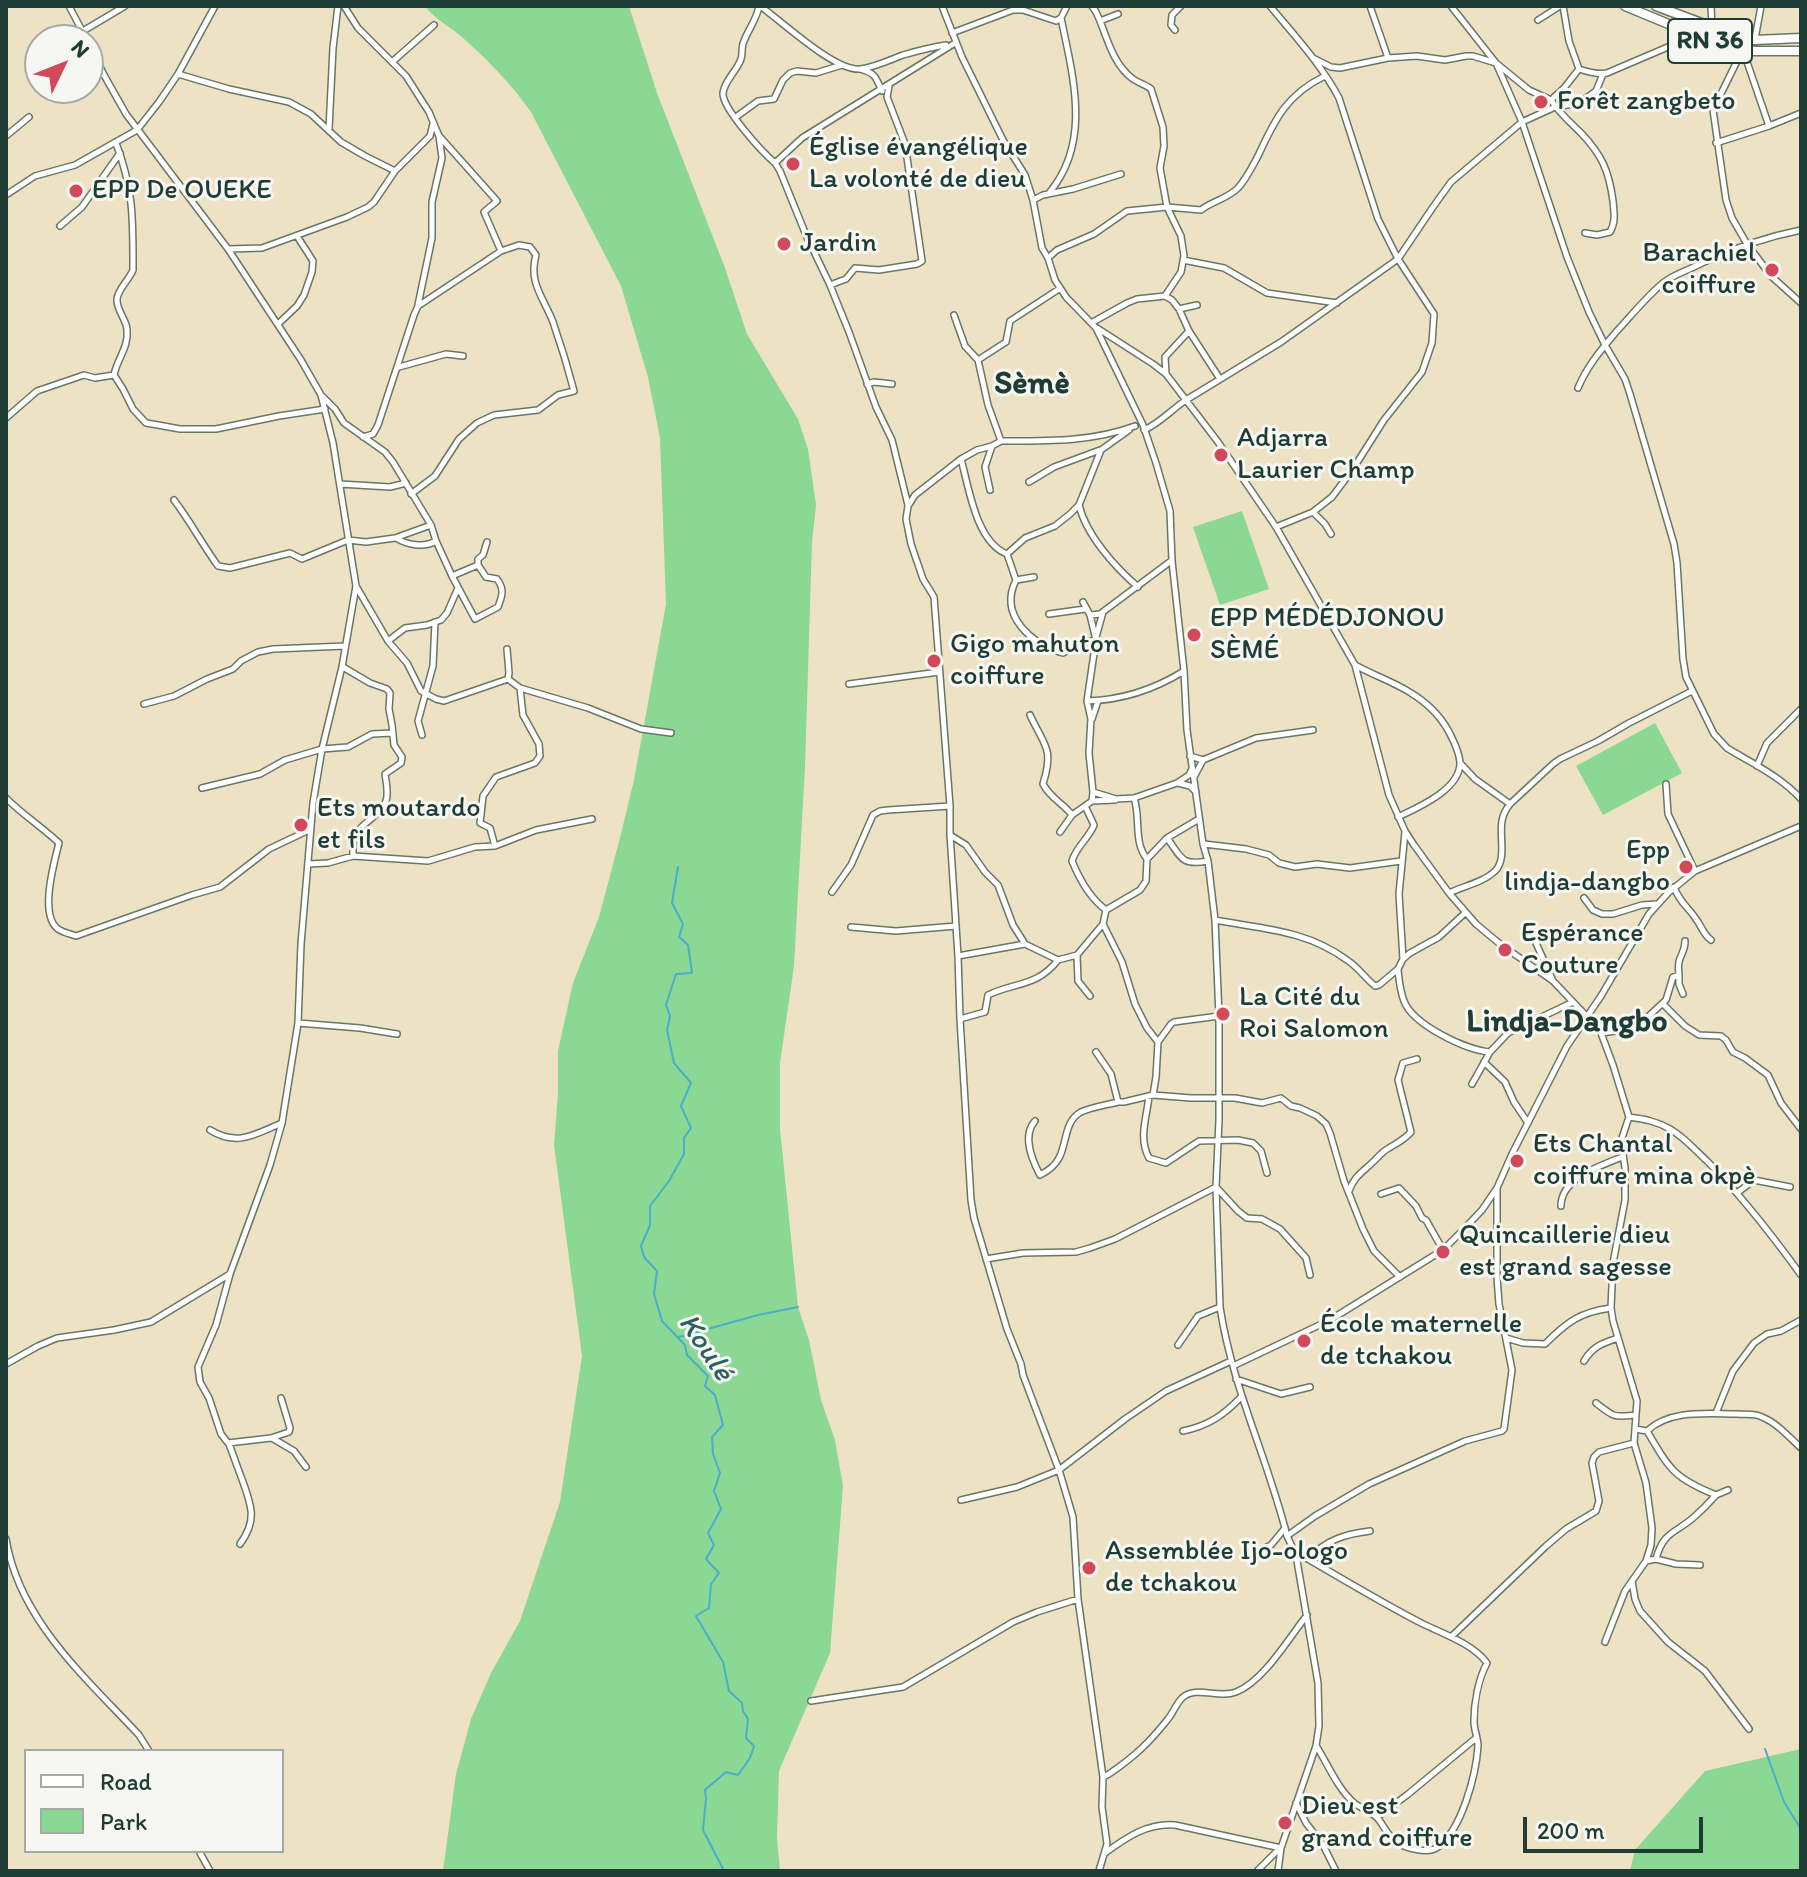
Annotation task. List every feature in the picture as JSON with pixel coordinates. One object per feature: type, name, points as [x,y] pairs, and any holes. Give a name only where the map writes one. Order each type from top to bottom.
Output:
[{"type":"main road","name":"RN 36","points":[[1625,6],[1741,52],[1801,51]]},
{"type":"main road","name":"RN 36","points":[[1656,6],[1754,40],[1801,38]]},
{"type":"street","points":[[69,6],[79,24]]},
{"type":"street","points":[[95,24],[125,6]]},
{"type":"street","points":[[6,195],[35,176],[75,165],[137,130],[178,74],[215,6]]},
{"type":"street","points":[[329,130],[333,48],[341,6]]},
{"type":"street","points":[[341,6],[358,28],[406,76],[429,112],[439,136],[497,201],[484,212],[501,251]]},
{"type":"street","points":[[830,285],[846,279],[855,268],[879,270],[922,261],[905,144],[876,76],[870,71],[842,65],[822,55],[760,6],[744,39],[742,58],[724,86],[725,103],[745,132],[775,163],[830,285],[867,384],[892,440],[908,506],[906,519],[911,544],[923,579],[934,597],[950,806],[971,1200],[1007,1329],[1073,1517],[1078,1599],[1103,1777],[1102,1807],[1107,1844],[1099,1871]]},
{"type":"street","points":[[942,6],[953,44],[1003,140],[1025,175],[1042,248],[1059,289],[1094,325],[1166,374],[1276,527],[1355,665],[1384,777],[1405,831],[1465,913],[1500,944],[1553,981],[1601,1033],[1629,1117],[1621,1141],[1625,1200],[1613,1263],[1611,1308],[1637,1401],[1634,1443],[1646,1483],[1651,1545],[1646,1561],[1618,1608],[1605,1642]]},
{"type":"street","points":[[998,6],[1001,13]]},
{"type":"street","points":[[952,33],[1001,13],[1023,10],[1056,21],[1067,6]]},
{"type":"street","points":[[1092,6],[1125,72],[1153,93],[1163,127],[1160,168],[1167,207],[1181,236],[1183,260],[1181,272],[1165,296]]},
{"type":"street","points":[[1175,30],[1171,25],[1172,15],[1181,6]]},
{"type":"street","points":[[1270,6],[1312,57],[1339,98],[1378,219],[1398,259],[1434,314],[1434,329],[1422,372],[1384,420],[1353,469],[1332,497],[1313,512],[1276,527]]},
{"type":"street","points":[[1370,6],[1388,58]]},
{"type":"street","points":[[1451,6],[1496,63],[1529,90],[1551,100],[1604,162],[1614,212],[1612,228],[1605,234],[1585,233]]},
{"type":"street","points":[[1538,20],[1562,6],[1579,69]]},
{"type":"street","points":[[1711,6],[1712,27]]},
{"type":"street","points":[[1754,40],[1761,6]]},
{"type":"street","points":[[1100,21],[1118,14]]},
{"type":"street","points":[[1049,193],[1065,171],[1077,119],[1070,58],[1061,18]]},
{"type":"street","points":[[392,62],[434,25]]},
{"type":"street","points":[[1579,69],[1603,74],[1696,34]]},
{"type":"street","points":[[859,69],[953,44]]},
{"type":"street","points":[[775,163],[802,138],[884,92],[890,84],[953,44]]},
{"type":"street","points":[[1769,126],[1741,52],[1713,110],[1726,200],[1747,244],[1771,276],[1801,303]]},
{"type":"street","points":[[1312,57],[1340,68],[1388,58],[1417,56],[1445,60],[1473,56],[1496,63],[1522,122],[1567,257],[1630,394],[1674,544],[1686,677],[1720,742],[1776,776],[1801,799]]},
{"type":"street","points":[[736,117],[758,101],[774,99],[790,73],[816,73],[842,65]]},
{"type":"street","points":[[1551,100],[1579,69]]},
{"type":"street","points":[[178,74],[289,102],[311,114],[341,142],[395,171]]},
{"type":"street","points":[[908,506],[915,495],[961,459],[1001,441],[1086,439],[1135,426],[1144,428],[1156,424],[1186,400],[1281,342],[1398,259],[1451,182],[1522,122],[1555,107],[1585,99],[1596,91],[1603,74]]},
{"type":"street","points":[[104,75],[137,130],[228,249],[321,395],[344,423],[385,452],[431,525],[452,576],[475,619],[499,606],[503,594],[497,579],[486,577],[478,565],[487,542]]},
{"type":"street","points":[[1048,258],[1057,250],[1094,234],[1127,211],[1167,207],[1201,210],[1209,203],[1224,199],[1250,173],[1290,100],[1306,85],[1325,76]]},
{"type":"street","points":[[1716,143],[1801,113]]},
{"type":"street","points":[[6,136],[29,117]]},
{"type":"street","points":[[228,249],[262,248],[368,207],[395,171],[430,136],[433,124]]},
{"type":"street","points":[[363,437],[373,434],[378,425],[418,306],[432,238],[432,202],[442,158],[439,136]]},
{"type":"street","points":[[114,375],[126,347],[128,328],[117,302],[133,270],[132,198],[116,143]]},
{"type":"street","points":[[60,226],[82,207],[120,153]]},
{"type":"street","points":[[1033,200],[1121,174]]},
{"type":"street","points":[[1578,388],[1589,364],[1663,284],[1711,258],[1747,244],[1801,230]]},
{"type":"street","points":[[278,324],[297,306],[312,272],[313,261],[297,236]]},
{"type":"street","points":[[411,494],[435,476],[459,439],[477,423],[494,415],[538,410],[555,397],[574,391],[554,324],[534,278],[532,265],[536,255],[524,245],[501,251],[418,306]]},
{"type":"street","points":[[1183,260],[1224,268],[1267,293],[1338,303]]},
{"type":"street","points":[[978,360],[1006,342],[1010,321],[1059,289]]},
{"type":"street","points":[[1094,325],[1127,303],[1165,296],[1179,309],[1189,331],[1220,379]]},
{"type":"street","points":[[1179,309],[1197,305]]},
{"type":"street","points":[[954,315],[965,346],[978,360],[989,411],[1001,441]]},
{"type":"street","points":[[1094,325],[1144,428],[1170,511],[1190,756],[1215,920],[1219,1016],[1216,1187],[1220,1307],[1241,1397],[1296,1555],[1318,1683],[1316,1746],[1280,1848],[1278,1871]]},
{"type":"street","points":[[1153,364],[1165,357],[1189,331]]},
{"type":"street","points":[[398,367],[439,355],[463,356]]},
{"type":"street","points":[[1165,357],[1166,374]]},
{"type":"street","points":[[6,418],[37,391],[84,375],[95,378],[114,375]]},
{"type":"street","points":[[114,375],[133,409],[146,423],[158,425],[216,429],[325,409]]},
{"type":"street","points":[[867,384],[892,384]]},
{"type":"street","points":[[240,1544],[248,1534],[252,1517],[249,1498],[200,1382],[198,1367],[216,1325],[230,1274],[282,1123],[298,1023],[309,830],[322,749],[342,667],[356,586],[340,484],[321,395]]},
{"type":"street","points":[[1029,482],[1054,467],[1101,450],[1135,426]]},
{"type":"street","points":[[990,490],[985,467],[992,446]]},
{"type":"street","points":[[1007,554],[1025,538],[1061,522],[1079,505],[1101,450]]},
{"type":"street","points":[[961,459],[982,529],[998,550],[1007,554],[1016,580],[1011,592],[1015,620],[1027,634],[1063,653],[1096,639]]},
{"type":"street","points":[[340,484],[390,487],[406,483]]},
{"type":"street","points":[[174,500],[218,566],[230,568],[290,553],[302,559],[348,540],[366,542],[395,538],[431,525]]},
{"type":"street","points":[[1079,505],[1085,523],[1108,556],[1138,587]]},
{"type":"street","points":[[1313,512],[1331,534]]},
{"type":"street","points":[[395,538],[424,546],[436,541]]},
{"type":"street","points":[[1049,614],[1100,614],[1172,561]]},
{"type":"street","points":[[452,576],[478,565]]},
{"type":"street","points":[[1016,580],[1034,577]]},
{"type":"street","points":[[356,586],[388,641],[407,663],[414,680],[426,695],[444,701],[508,679]]},
{"type":"street","points":[[388,641],[405,628],[441,620],[458,588]]},
{"type":"street","points":[[1083,602],[1096,639]]},
{"type":"street","points":[[1092,801],[1089,753],[1091,719],[1087,701],[1103,611]]},
{"type":"street","points":[[422,735],[418,721],[433,666],[435,622]]},
{"type":"street","points":[[144,704],[174,696],[233,669],[258,652],[345,646]]},
{"type":"street","points":[[507,649],[508,679]]},
{"type":"street","points":[[1355,665],[1410,692],[1433,710],[1448,729],[1460,763],[1475,779],[1510,804]]},
{"type":"street","points":[[342,667],[390,693],[392,733],[395,748],[401,754],[401,763],[385,774],[386,801],[381,810],[354,838],[353,856]]},
{"type":"street","points":[[1087,701],[1148,690],[1184,671]]},
{"type":"street","points":[[849,684],[939,672]]},
{"type":"street","points":[[508,679],[520,688],[588,708],[641,729],[671,733]]},
{"type":"street","points":[[495,846],[490,828],[480,823],[483,796],[496,777],[535,763],[540,756],[539,744],[523,715],[520,688]]},
{"type":"street","points":[[1449,893],[1495,871],[1499,866],[1502,817],[1510,804],[1560,759],[1692,691]]},
{"type":"street","points":[[1091,719],[1098,701]]},
{"type":"street","points":[[1757,766],[1767,743],[1801,709]]},
{"type":"street","points":[[1030,715],[1049,757],[1043,784],[1051,797],[1063,804],[1072,815]]},
{"type":"street","points":[[1194,777],[1203,760],[1256,738],[1313,730]]},
{"type":"street","points":[[202,788],[260,774],[285,760],[322,749],[348,747],[372,734],[392,733]]},
{"type":"street","points":[[1190,756],[1203,760]]},
{"type":"street","points":[[1398,817],[1442,792],[1455,779],[1460,763]]},
{"type":"street","points":[[1060,832],[1072,815],[1092,801],[1134,798],[1177,783],[1189,775],[1192,768]]},
{"type":"street","points":[[1177,783],[1190,786],[1196,792]]},
{"type":"street","points":[[1666,784],[1668,814],[1695,871]]},
{"type":"street","points":[[1093,792],[1116,799]]},
{"type":"street","points":[[6,798],[59,843],[50,881],[49,917],[57,929],[76,936],[220,887],[269,849],[309,830]]},
{"type":"street","points":[[960,1019],[985,1012],[988,995],[1029,982],[1045,974],[1058,960],[1077,955],[1103,924],[1106,910],[1145,884],[1147,859],[1139,847],[1134,798]]},
{"type":"street","points":[[832,892],[851,865],[873,815],[888,810],[950,806]]},
{"type":"street","points":[[1085,806],[1094,828],[1073,854],[1072,861],[1081,880],[1106,910]]},
{"type":"street","points":[[308,864],[328,863],[353,856],[428,861],[475,847],[495,846],[536,830],[592,819]]},
{"type":"street","points":[[1147,859],[1167,838],[1199,819]]},
{"type":"street","points":[[961,1500],[1017,1487],[1059,1470],[1166,1391],[1330,1320],[1443,1250],[1482,1210],[1497,1188],[1567,1046],[1657,904],[1695,871],[1801,826]]},
{"type":"street","points":[[1403,959],[1399,894],[1405,831]]},
{"type":"street","points":[[950,834],[966,845],[998,885],[1013,925],[1025,944],[1058,960]]},
{"type":"street","points":[[1167,838],[1186,862],[1208,861]]},
{"type":"street","points":[[1203,844],[1246,849],[1295,867],[1317,864],[1350,868],[1401,861]]},
{"type":"street","points":[[1674,887],[1679,901],[1711,940]]},
{"type":"street","points":[[1584,898],[1593,910],[1602,914],[1657,904]]},
{"type":"street","points":[[1215,920],[1263,926],[1307,938],[1346,958],[1375,986],[1398,969],[1410,953],[1439,937],[1465,913]]},
{"type":"street","points":[[1103,924],[1122,962],[1135,1004],[1158,1042]]},
{"type":"street","points":[[851,927],[896,931],[956,926]]},
{"type":"street","points":[[1535,934],[1553,981]]},
{"type":"street","points":[[1683,994],[1677,964],[1685,941]]},
{"type":"street","points":[[958,956],[1025,944]]},
{"type":"street","points":[[1077,955],[1078,981],[1090,996]]},
{"type":"street","points":[[1398,969],[1404,1001],[1411,1013],[1451,1040],[1476,1051],[1490,1052]]},
{"type":"street","points":[[1601,1033],[1638,1026],[1663,1004],[1673,977],[1679,975]]},
{"type":"street","points":[[1472,1084],[1490,1052],[1508,1033],[1573,1002]]},
{"type":"street","points":[[1663,1004],[1699,1035],[1721,1036],[1733,1052],[1768,1075],[1781,1103],[1801,1129]]},
{"type":"street","points":[[1219,1016],[1173,1022],[1158,1042],[1156,1077],[1143,1142],[1145,1150],[1149,1158],[1166,1163],[1199,1141],[1238,1140],[1253,1143],[1261,1151],[1267,1173]]},
{"type":"street","points":[[298,1023],[397,1034]]},
{"type":"street","points":[[1096,1052],[1111,1074],[1118,1102]]},
{"type":"street","points":[[1349,1192],[1361,1170],[1411,1132],[1398,1080],[1403,1063],[1417,1059]]},
{"type":"street","points":[[1484,1062],[1505,1082],[1528,1123]]},
{"type":"street","points":[[1035,1121],[1028,1133],[1040,1175],[1060,1157],[1068,1128],[1079,1113],[1151,1096],[1235,1098],[1262,1103],[1281,1098],[1291,1106],[1317,1116],[1326,1124],[1363,1229],[1374,1251],[1400,1277]]},
{"type":"street","points":[[1629,1117],[1650,1119],[1673,1130],[1688,1142],[1760,1219],[1801,1275]]},
{"type":"street","points":[[210,1130],[233,1140],[282,1123]]},
{"type":"street","points":[[1561,1206],[1561,1196],[1571,1183],[1601,1165],[1622,1157]]},
{"type":"street","points":[[1737,1193],[1754,1180],[1790,1187]]},
{"type":"street","points":[[986,1259],[1023,1253],[1076,1252],[1090,1248],[1115,1239],[1216,1187]]},
{"type":"street","points":[[1216,1187],[1247,1218],[1262,1219],[1276,1226],[1306,1258],[1310,1275]]},
{"type":"street","points":[[1381,1194],[1399,1188],[1426,1220],[1443,1250]]},
{"type":"street","points":[[1287,1536],[1369,1484],[1465,1441],[1502,1431],[1506,1422],[1512,1370],[1499,1304],[1497,1188]]},
{"type":"street","points":[[6,1364],[57,1338],[151,1322],[230,1274]]},
{"type":"street","points":[[1178,1345],[1198,1316],[1220,1307]]},
{"type":"street","points":[[1506,1338],[1545,1344],[1579,1316],[1611,1308]]},
{"type":"street","points":[[1716,1413],[1733,1371],[1754,1343],[1801,1320]]},
{"type":"street","points":[[1584,1361],[1596,1346],[1618,1338]]},
{"type":"street","points":[[1236,1379],[1281,1394],[1310,1387]]},
{"type":"street","points":[[1183,1431],[1209,1424],[1241,1397]]},
{"type":"street","points":[[228,1443],[271,1438],[289,1432],[281,1398]]},
{"type":"street","points":[[1596,1403],[1616,1417],[1636,1415]]},
{"type":"street","points":[[1647,1431],[1667,1418],[1716,1413],[1753,1414],[1773,1423],[1801,1448]]},
{"type":"street","points":[[1635,1429],[1647,1431],[1674,1473],[1716,1495]]},
{"type":"street","points":[[271,1438],[294,1451],[306,1467]]},
{"type":"street","points":[[1451,1637],[1546,1546],[1566,1529],[1596,1511],[1599,1501],[1592,1463],[1594,1457],[1599,1452],[1634,1443]]},
{"type":"street","points":[[1656,1559],[1667,1535],[1690,1520],[1716,1495],[1728,1490]]},
{"type":"street","points":[[1257,1552],[1271,1545],[1285,1528]]},
{"type":"street","points":[[1308,1559],[1333,1539],[1370,1531]]},
{"type":"street","points":[[6,1539],[8,1563],[51,1640],[139,1735],[148,1749]]},
{"type":"street","points":[[1296,1555],[1451,1637],[1487,1663],[1481,1675],[1477,1701],[1474,1724],[1478,1745],[1467,1801],[1438,1848],[1407,1848],[1394,1842],[1377,1817],[1354,1803],[1316,1746]]},
{"type":"street","points":[[1646,1561],[1656,1559],[1700,1565]]},
{"type":"street","points":[[1632,1580],[1640,1611],[1668,1642],[1705,1671],[1749,1729]]},
{"type":"street","points":[[811,1701],[903,1687],[1013,1622],[1078,1599]]},
{"type":"street","points":[[1103,1777],[1143,1749],[1182,1698],[1193,1692],[1226,1695],[1244,1688],[1271,1663],[1307,1614]]},
{"type":"street","points":[[1377,1817],[1477,1737]]},
{"type":"street","points":[[1296,1803],[1336,1871]]},
{"type":"street","points":[[1104,1853],[1131,1834],[1162,1824],[1280,1848]]},
{"type":"street","points":[[1257,1871],[1280,1848]]},
{"type":"street","points":[[200,1853],[210,1871]]},
{"type":"green space","points":[[425,6],[629,6],[657,93],[725,268],[747,334],[798,419],[808,449],[816,505],[794,966],[780,1063],[780,1129],[798,1307],[809,1340],[821,1400],[835,1440],[843,1486],[830,1653],[779,1771],[777,1838],[780,1871],[443,1871],[456,1774],[471,1719],[491,1673],[520,1621],[560,1502],[582,1356],[554,1145],[558,1051],[573,983],[599,917],[620,838],[634,780],[666,604],[660,438],[648,377],[621,286],[531,112],[491,64]]},
{"type":"green space","points":[[1242,511],[1269,589],[1220,605],[1193,527]]},
{"type":"green space","points":[[1655,723],[1682,773],[1603,815],[1576,766]]},
{"type":"green space","points":[[1801,1749],[1801,1871],[1630,1871],[1635,1850],[1705,1771]]},
{"type":"waterway","name":"Koulé","points":[[678,867],[672,903],[683,924],[679,937],[688,945],[692,973],[676,974],[666,1005],[670,1016],[667,1030],[674,1063],[691,1083],[681,1106],[691,1128],[684,1138],[684,1154],[650,1206],[650,1225],[641,1246],[644,1257],[657,1271],[654,1294],[662,1321],[685,1345],[687,1355],[708,1376],[705,1386],[715,1395],[723,1425],[712,1437],[713,1454],[720,1473],[714,1491],[721,1509],[708,1533],[714,1545],[706,1559],[719,1573],[711,1584],[709,1608],[696,1616],[723,1662],[729,1691],[742,1703],[748,1719],[746,1738],[754,1746],[738,1775],[726,1772],[705,1790],[703,1830],[722,1871]]},
{"type":"waterway","points":[[679,1337],[798,1307]]},
{"type":"waterway","points":[[1765,1749],[1784,1802],[1801,1829]]},
{"type":"place","name":"Forêt zangbeto","points":[[1541,102]]},
{"type":"place","name":"Église évangélique La volonté de dieu","points":[[793,164]]},
{"type":"place","name":"EPP De OUEKE","points":[[76,191]]},
{"type":"place","name":"Jardin","points":[[784,244]]},
{"type":"place","name":"Barachiel coiffure","points":[[1772,270]]},
{"type":"place","name":"Adjarra Laurier Champ","points":[[1221,455]]},
{"type":"place","name":"EPP MÉDÉDJONOU SÈMÉ","points":[[1194,635]]},
{"type":"place","name":"Gigo mahuton coiffure","points":[[934,661]]},
{"type":"place","name":"Ets moutardo et fils","points":[[301,825]]},
{"type":"place","name":"Epp lindja-dangbo","points":[[1686,867]]},
{"type":"place","name":"Espérance Couture","points":[[1505,950]]},
{"type":"place","name":"La Cité du Roi Salomon","points":[[1223,1014]]},
{"type":"place","name":"Ets Chantal coiffure mina okpè","points":[[1517,1161]]},
{"type":"place","name":"Quincaillerie dieu est grand sagesse","points":[[1443,1252]]},
{"type":"place","name":"École maternelle de tchakou","points":[[1304,1341]]},
{"type":"place","name":"Assemblée Ijo-ologo de tchakou","points":[[1089,1568]]},
{"type":"place","name":"Dieu est grand coiffure","points":[[1285,1823]]},
{"type":"district","name":"Sèmè","points":[[1032,385]]},
{"type":"district","name":"Lindja-Dangbo","points":[[1567,1023]]}]
